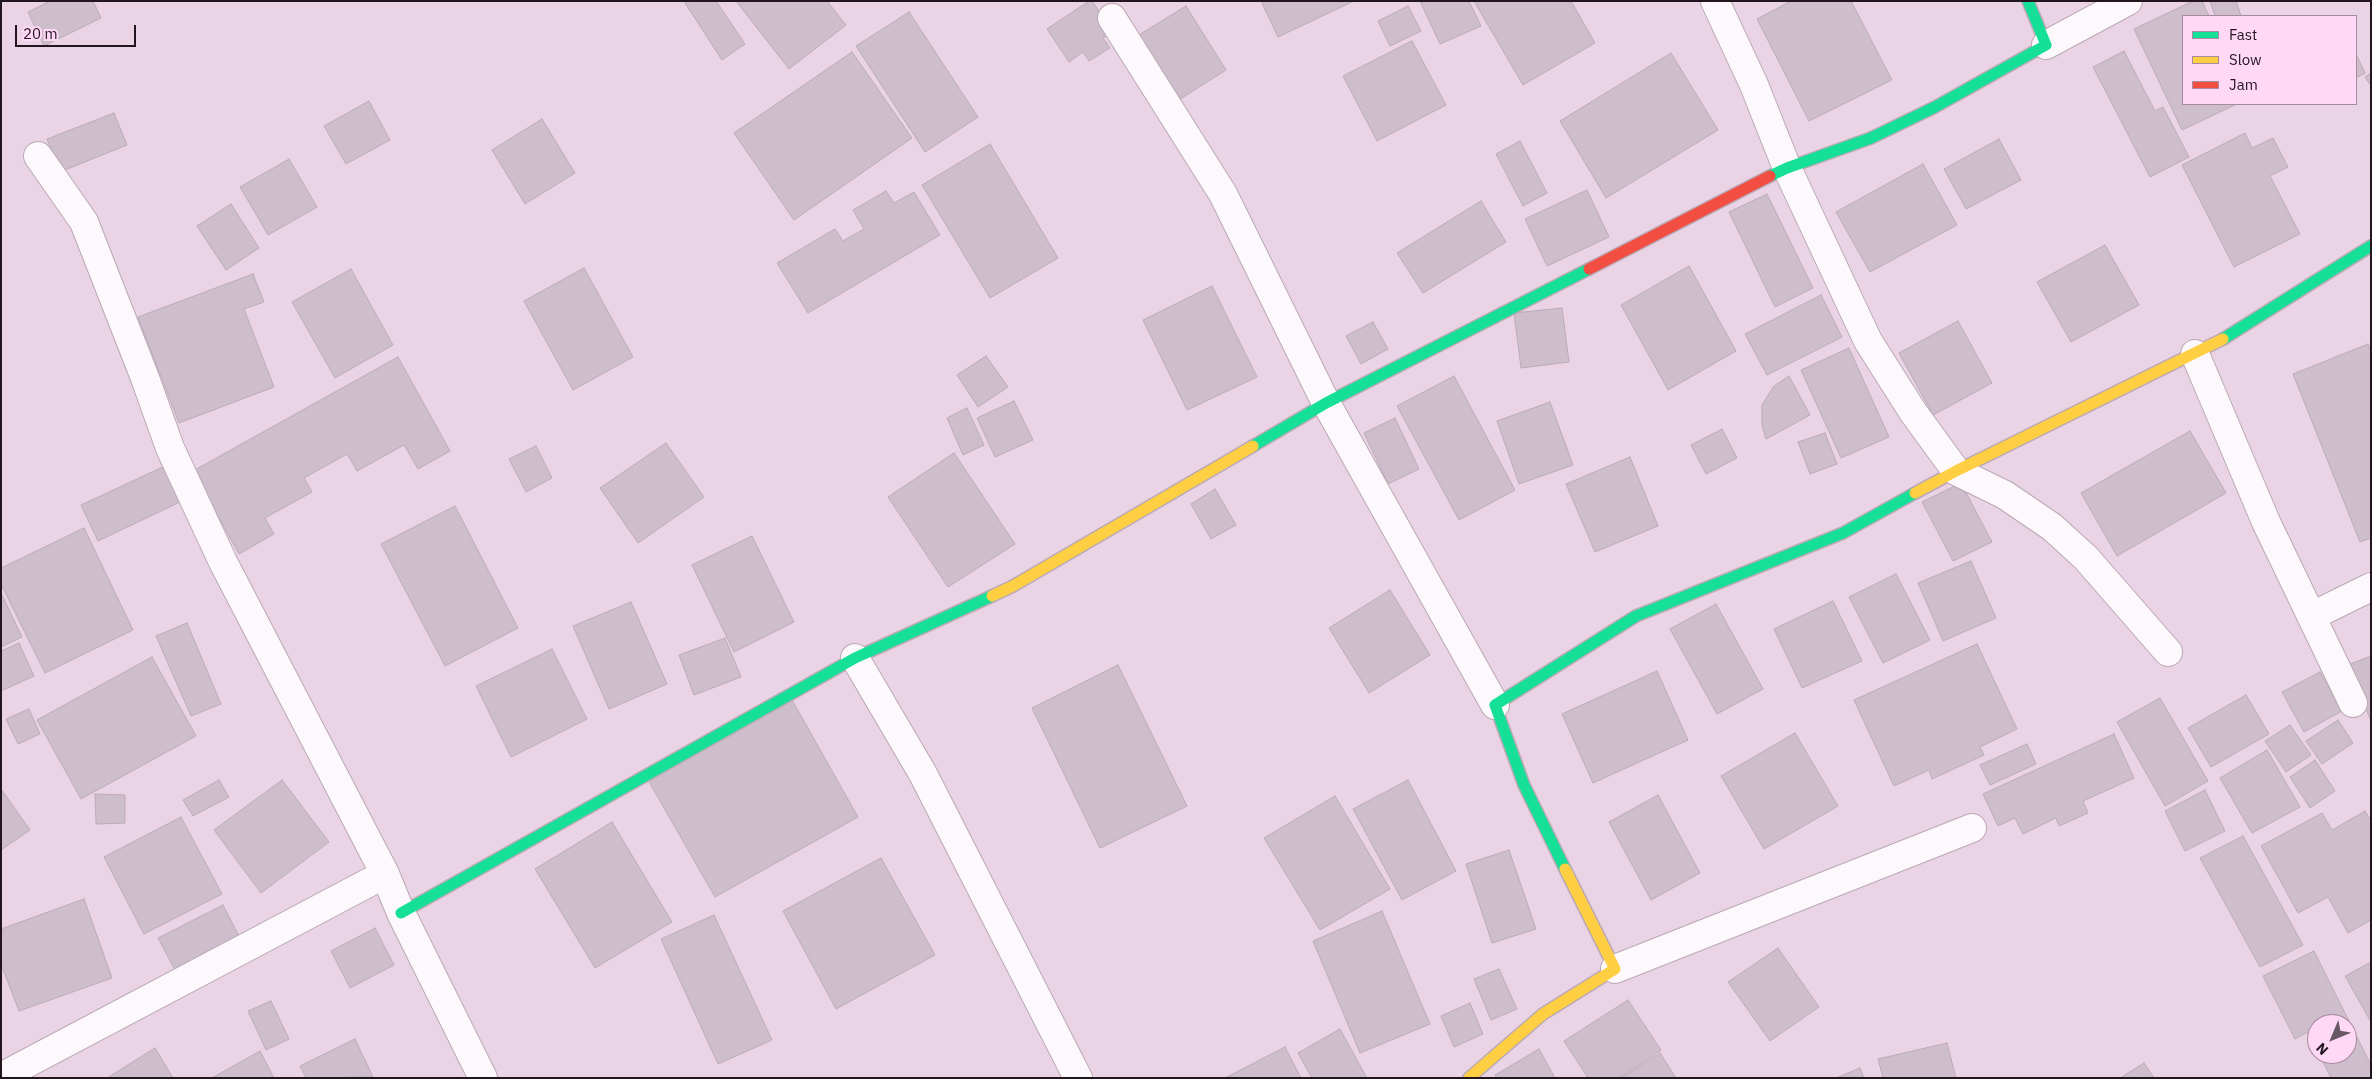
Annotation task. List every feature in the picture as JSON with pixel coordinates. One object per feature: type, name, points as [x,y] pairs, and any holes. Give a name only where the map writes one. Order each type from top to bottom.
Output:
[{"type":"street","points":[[1715,1],[1754,85],[1787,168],[1868,341],[1913,412],[1956,471],[2005,495],[2052,527],[2086,558],[2168,652]]},
{"type":"street","points":[[2028,1],[2046,45]]},
{"type":"street","points":[[401,913],[855,658],[1013,586],[1326,403],[1787,168],[1871,138],[1935,107],[2128,1]]},
{"type":"street","points":[[1112,18],[1223,194],[1326,403],[1495,706],[1524,785],[1615,969]]},
{"type":"street","points":[[38,156],[84,222],[178,466],[223,562],[385,874],[401,913],[483,1078]]},
{"type":"street","points":[[1495,706],[1636,616],[1843,533],[1956,471],[2195,354],[2239,330],[2371,246]]},
{"type":"street","points":[[2195,354],[2266,522],[2354,703]]},
{"type":"street","points":[[2312,616],[2371,587]]},
{"type":"street","points":[[855,658],[923,774],[1013,955],[1078,1078]]},
{"type":"street","points":[[1469,1078],[1543,1014],[1615,969],[1972,828]]},
{"type":"street","points":[[1,1077],[385,874]]},
{"type":"building","points":[[50,1],[93,1],[101,18],[44,46],[28,12]]},
{"type":"building","points":[[687,1],[716,1],[745,44],[722,60],[685,3]]},
{"type":"building","points":[[736,1],[827,1],[846,25],[789,69]]},
{"type":"building","points":[[1089,1],[1092,1],[1113,32],[1103,38],[1110,48],[1089,61],[1083,52],[1069,62],[1047,29]]},
{"type":"building","points":[[1261,1],[1354,1],[1278,37]]},
{"type":"building","points":[[1420,1],[1469,1],[1481,26],[1440,44]]},
{"type":"building","points":[[1474,1],[1571,1],[1595,43],[1523,85]]},
{"type":"building","points":[[1791,1],[1851,1],[1892,80],[1809,121],[1757,19]]},
{"type":"building","points":[[2193,1],[2202,1],[2209,15],[2182,15],[2182,105],[2235,105],[2182,130],[2134,29]]},
{"type":"building","points":[[2210,1],[2236,1],[2241,15],[2215,15]]},
{"type":"building","points":[[1186,6],[1226,70],[1174,103],[1134,38]]},
{"type":"building","points":[[1408,6],[1421,31],[1390,46],[1378,21]]},
{"type":"building","points":[[909,12],[978,117],[925,152],[856,46]]},
{"type":"building","points":[[1412,41],[1446,105],[1377,141],[1343,76]]},
{"type":"building","points":[[2124,51],[2155,111],[2163,107],[2189,157],[2150,177],[2093,67]]},
{"type":"building","points":[[852,52],[912,138],[794,220],[734,133]]},
{"type":"building","points":[[1671,53],[1718,130],[1606,198],[1560,121]]},
{"type":"building","points":[[2357,56],[2365,73],[2357,77]]},
{"type":"building","points":[[2371,73],[2371,86],[2365,77]]},
{"type":"building","points":[[369,101],[390,140],[346,164],[324,126]]},
{"type":"building","points":[[114,113],[127,145],[60,172],[47,139]]},
{"type":"building","points":[[542,119],[575,173],[525,204],[492,150]]},
{"type":"building","points":[[2245,133],[2252,148],[2273,138],[2288,167],[2270,176],[2300,234],[2234,267],[2182,165]]},
{"type":"building","points":[[1999,139],[2021,180],[1966,209],[1944,169]]},
{"type":"building","points":[[1520,141],[1547,193],[1523,206],[1496,154]]},
{"type":"building","points":[[990,144],[1058,258],[990,298],[922,185]]},
{"type":"building","points":[[289,159],[317,207],[268,235],[240,187]]},
{"type":"building","points":[[1923,164],[1957,225],[1870,272],[1836,212]]},
{"type":"building","points":[[1587,190],[1609,237],[1547,266],[1525,219]]},
{"type":"building","points":[[886,191],[894,203],[914,192],[940,235],[808,313],[777,263],[835,229],[843,241],[864,229],[853,210]]},
{"type":"building","points":[[1767,194],[1813,288],[1775,307],[1729,212]]},
{"type":"building","points":[[1481,201],[1506,242],[1423,293],[1397,253]]},
{"type":"building","points":[[231,204],[259,248],[226,270],[197,226]]},
{"type":"building","points":[[2105,245],[2139,305],[2071,342],[2037,282]]},
{"type":"building","points":[[1689,266],[1736,351],[1668,390],[1621,305]]},
{"type":"building","points":[[584,268],[633,357],[573,390],[524,301]]},
{"type":"building","points":[[351,269],[393,345],[335,378],[292,302]]},
{"type":"building","points":[[253,274],[264,302],[244,309],[274,387],[179,423],[138,317]]},
{"type":"building","points":[[1212,286],[1257,377],[1187,410],[1143,320]]},
{"type":"building","points":[[1821,295],[1842,337],[1767,375],[1745,334]]},
{"type":"building","points":[[1562,308],[1569,362],[1521,368],[1514,313]]},
{"type":"building","points":[[1958,321],[1992,383],[1933,415],[1899,353]]},
{"type":"building","points":[[1373,322],[1388,349],[1361,364],[1346,336]]},
{"type":"building","points":[[2368,344],[2371,351],[2371,538],[2360,542],[2293,374]]},
{"type":"building","points":[[1849,348],[1889,437],[1841,458],[1801,370]]},
{"type":"building","points":[[986,356],[1008,387],[978,407],[957,375]]},
{"type":"building","points":[[398,357],[450,451],[418,469],[404,445],[357,471],[347,454],[304,478],[312,492],[265,518],[274,534],[239,554],[193,471]]},
{"type":"building","points":[[1454,376],[1515,490],[1459,520],[1397,406]]},
{"type":"building","points":[[1789,376],[1810,415],[1766,439],[1762,425],[1762,405],[1774,386]]},
{"type":"building","points":[[1014,401],[1033,440],[995,457],[977,418]]},
{"type":"building","points":[[1550,402],[1573,465],[1519,484],[1497,421]]},
{"type":"building","points":[[967,408],[984,445],[963,455],[947,418]]},
{"type":"building","points":[[1395,418],[1419,469],[1388,484],[1364,433]]},
{"type":"building","points":[[1722,429],[1737,458],[1706,474],[1691,445]]},
{"type":"building","points":[[2190,431],[2226,493],[2117,556],[2081,493]]},
{"type":"building","points":[[1825,433],[1837,464],[1810,474],[1798,442]]},
{"type":"building","points":[[666,443],[704,497],[638,543],[600,488]]},
{"type":"building","points":[[536,446],[552,478],[526,492],[509,459]]},
{"type":"building","points":[[954,453],[1015,544],[948,587],[888,497]]},
{"type":"building","points":[[1630,457],[1658,526],[1595,552],[1566,484]]},
{"type":"building","points":[[165,466],[182,501],[98,541],[81,505]]},
{"type":"building","points":[[1961,483],[1992,542],[1953,561],[1922,502]]},
{"type":"building","points":[[1215,489],[1236,525],[1211,539],[1191,504]]},
{"type":"building","points":[[455,506],[518,628],[445,666],[381,544]]},
{"type":"building","points":[[84,528],[133,630],[45,673],[1,584],[1,568]]},
{"type":"building","points":[[752,536],[794,622],[734,652],[692,565]]},
{"type":"building","points":[[1971,561],[1996,618],[1943,641],[1918,583]]},
{"type":"building","points":[[1896,574],[1930,640],[1883,663],[1849,597]]},
{"type":"building","points":[[1390,590],[1430,655],[1369,693],[1329,628]]},
{"type":"building","points":[[1,593],[22,637],[1,647]]},
{"type":"building","points":[[1833,601],[1862,661],[1802,688],[1774,629]]},
{"type":"building","points":[[631,602],[667,684],[609,709],[573,626]]},
{"type":"building","points":[[1716,604],[1763,689],[1717,714],[1670,629]]},
{"type":"building","points":[[187,623],[221,704],[191,716],[156,636]]},
{"type":"building","points":[[725,638],[741,677],[694,695],[679,655]]},
{"type":"building","points":[[19,643],[34,676],[1,691],[1,651]]},
{"type":"building","points":[[1977,644],[2017,729],[1980,747],[1984,755],[1932,779],[1929,770],[1894,786],[1854,700]]},
{"type":"building","points":[[552,649],[587,719],[511,757],[476,686]]},
{"type":"building","points":[[2371,656],[2371,721],[2348,665]]},
{"type":"building","points":[[152,657],[196,736],[81,799],[37,720]]},
{"type":"building","points":[[1118,665],[1187,806],[1100,848],[1032,708]]},
{"type":"building","points":[[1657,671],[1688,740],[1593,783],[1562,714]]},
{"type":"building","points":[[2320,672],[2342,711],[2304,732],[2282,692]]},
{"type":"building","points":[[2246,695],[2269,734],[2211,767],[2188,728]]},
{"type":"building","points":[[2160,698],[2208,781],[2165,806],[2117,722]]},
{"type":"building","points":[[792,700],[858,817],[715,897],[648,780]]},
{"type":"building","points":[[29,709],[40,734],[18,744],[6,719]]},
{"type":"building","points":[[2338,720],[2353,743],[2322,764],[2306,741]]},
{"type":"building","points":[[2290,725],[2311,755],[2286,772],[2265,741]]},
{"type":"building","points":[[1795,733],[1838,806],[1764,849],[1721,776]]},
{"type":"building","points":[[2114,734],[2134,778],[2083,801],[2088,813],[2059,826],[2056,818],[2023,834],[2015,818],[1998,826],[1983,794]]},
{"type":"building","points":[[2027,744],[2036,764],[1990,785],[1980,765]]},
{"type":"building","points":[[2267,750],[2300,807],[2252,833],[2220,778]]},
{"type":"building","points":[[2315,760],[2335,791],[2310,808],[2290,777]]},
{"type":"building","points":[[219,780],[229,797],[193,816],[183,800]]},
{"type":"building","points":[[282,780],[329,842],[261,893],[214,830]]},
{"type":"building","points":[[1408,780],[1456,871],[1402,900],[1353,809]]},
{"type":"building","points":[[1,789],[30,830],[1,850]]},
{"type":"building","points":[[2205,790],[2225,831],[2185,851],[2165,811]]},
{"type":"building","points":[[95,794],[125,795],[125,823],[96,824]]},
{"type":"building","points":[[1658,795],[1700,873],[1651,900],[1609,822]]},
{"type":"building","points":[[1335,796],[1390,889],[1320,930],[1264,838]]},
{"type":"building","points":[[2365,811],[2371,821],[2371,920],[2348,933],[2328,897],[2298,913],[2261,846],[2322,813],[2332,830]]},
{"type":"building","points":[[181,817],[222,894],[144,934],[104,857]]},
{"type":"building","points":[[612,822],[672,922],[595,968],[535,869]]},
{"type":"building","points":[[2243,836],[2303,945],[2260,967],[2200,858]]},
{"type":"building","points":[[1509,850],[1536,929],[1492,943],[1466,864]]},
{"type":"building","points":[[881,858],[935,955],[836,1009],[783,911]]},
{"type":"building","points":[[84,899],[112,978],[19,1011],[1,964],[1,929]]},
{"type":"building","points":[[223,905],[241,940],[176,972],[158,938]]},
{"type":"building","points":[[1382,911],[1430,1024],[1360,1053],[1313,941]]},
{"type":"building","points":[[714,915],[772,1040],[718,1064],[661,939]]},
{"type":"building","points":[[375,928],[394,965],[350,988],[331,951]]},
{"type":"building","points":[[1778,948],[1819,1007],[1770,1041],[1728,982]]},
{"type":"building","points":[[2314,951],[2346,1014],[2307,1014],[2307,1033],[2295,1039],[2263,976]]},
{"type":"building","points":[[2371,962],[2371,1022],[2345,976]]},
{"type":"building","points":[[1499,969],[1517,1009],[1491,1020],[1474,979]]},
{"type":"building","points":[[1628,1000],[1661,1050],[1620,1078],[1588,1078],[1564,1041]]},
{"type":"building","points":[[271,1001],[289,1039],[266,1050],[248,1011]]},
{"type":"building","points":[[1470,1003],[1483,1034],[1454,1047],[1441,1016]]},
{"type":"building","points":[[1340,1029],[1367,1078],[1312,1078],[1298,1053]]},
{"type":"building","points":[[2357,1037],[2371,1065],[2371,1078],[2331,1078],[2324,1064],[2357,1064]]},
{"type":"building","points":[[355,1039],[373,1077],[306,1078],[300,1066]]},
{"type":"building","points":[[1947,1043],[1956,1078],[1883,1078],[1878,1059]]},
{"type":"building","points":[[1285,1047],[1301,1078],[1225,1078]]},
{"type":"building","points":[[155,1048],[173,1078],[107,1078]]},
{"type":"building","points":[[1539,1049],[1555,1078],[1497,1078],[1495,1075]]},
{"type":"building","points":[[260,1051],[274,1078],[212,1078]]},
{"type":"building","points":[[1660,1053],[1676,1078],[1622,1078]]},
{"type":"building","points":[[2144,1063],[2154,1078],[2120,1078]]},
{"type":"building","points":[[1860,1068],[1864,1078],[1836,1078]]},
{"type":"traffic: fast","points":[[1770,176],[1787,168],[1871,138],[1935,107],[2046,45],[2028,1]]},
{"type":"traffic: fast","points":[[2223,339],[2371,246]]},
{"type":"traffic: fast","points":[[1253,446],[1326,403],[1589,269]]},
{"type":"traffic: fast","points":[[1565,869],[1524,785],[1495,705],[1636,616],[1843,533],[1915,493]]},
{"type":"traffic: fast","points":[[401,913],[855,658],[992,596]]},
{"type":"traffic: slow","points":[[1915,493],[2223,339]]},
{"type":"traffic: slow","points":[[992,596],[1013,586],[1253,446]]},
{"type":"traffic: slow","points":[[1469,1078],[1543,1014],[1615,969],[1565,869]]},
{"type":"traffic: jam","points":[[1589,269],[1770,176]]}]
